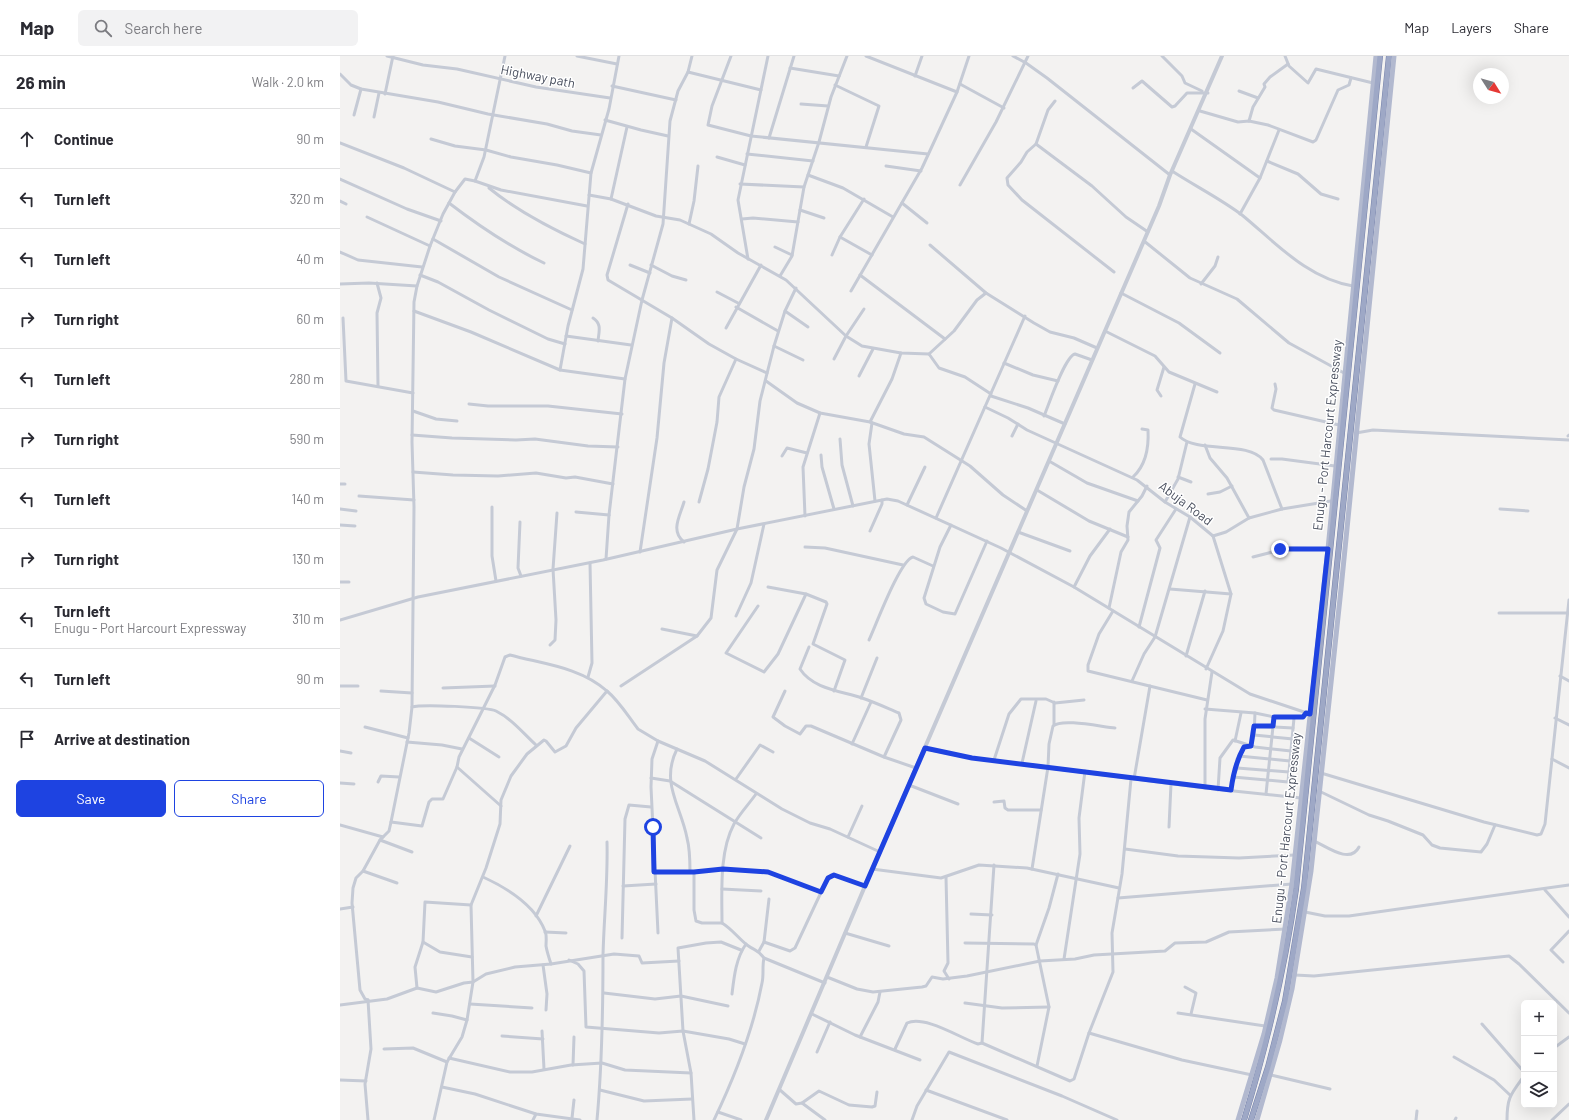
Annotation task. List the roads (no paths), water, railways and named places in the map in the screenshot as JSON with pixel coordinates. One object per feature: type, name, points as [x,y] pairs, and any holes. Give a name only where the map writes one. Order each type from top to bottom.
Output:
[{"type":"highway","name":"Enugu - Port Harcourt Expressway","points":[[1244,1120],[1277,1001],[1296,889],[1380,56]]},
{"type":"highway","name":"Enugu - Port Harcourt Expressway","points":[[1251,1120],[1268,1067],[1285,1001],[1304,888],[1388,56]]},
{"type":"main road","name":"Enugu - Port Harcourt Expressway","points":[[1238,1120],[1252,1075],[1277,978],[1292,884],[1308,714],[1328,549],[1331,501],[1376,56]]},
{"type":"main road","points":[[1257,1120],[1271,1075],[1295,975],[1305,912],[1341,589],[1394,56]]},
{"type":"street","name":"Highway path","points":[[387,56],[423,65],[457,69],[575,94],[610,98]]},
{"type":"street","points":[[475,181],[486,150],[506,56]]},
{"type":"street","points":[[577,56],[617,64]]},
{"type":"street","points":[[560,370],[566,336],[583,269],[592,173],[598,155],[601,135],[619,56]]},
{"type":"street","points":[[606,559],[609,515],[625,379],[631,345],[642,300],[663,224],[668,136],[676,100],[688,72],[692,56]]},
{"type":"street","points":[[731,56],[712,106],[708,125],[751,136],[928,154]]},
{"type":"street","points":[[748,259],[738,200],[740,184],[768,56]]},
{"type":"street","points":[[769,138],[794,56]]},
{"type":"street","points":[[780,276],[792,255],[804,187],[819,142],[828,106],[847,56]]},
{"type":"street","points":[[866,56],[957,92]]},
{"type":"street","points":[[915,76],[922,56]]},
{"type":"street","points":[[852,291],[893,217],[921,171],[957,92],[969,56]]},
{"type":"street","points":[[1013,56],[1026,62],[1171,173],[1240,214],[1294,259],[1315,273],[1333,282],[1353,286]]},
{"type":"street","points":[[960,185],[1004,108],[1028,56]]},
{"type":"street","points":[[1162,56],[1182,76],[1185,83],[1192,88],[1208,93]]},
{"type":"street","points":[[766,1120],[780,1090],[872,869],[1148,232],[1171,173],[1208,93],[1222,56]]},
{"type":"street","points":[[1285,56],[1288,64],[1308,83],[1316,69],[1373,83]]},
{"type":"street","points":[[385,94],[393,57]]},
{"type":"street","points":[[1249,121],[1253,107],[1267,80],[1288,64]]},
{"type":"street","points":[[790,68],[839,76]]},
{"type":"street","points":[[688,72],[722,79],[761,90]]},
{"type":"street","points":[[340,74],[351,85],[361,89],[438,102],[470,110],[547,124],[572,131],[601,135]]},
{"type":"street","points":[[1200,111],[1238,122],[1249,121],[1279,130],[1310,142],[1316,140],[1338,90],[1349,85],[1351,78]]},
{"type":"street","points":[[1133,88],[1142,81],[1172,107],[1175,106],[1187,93],[1208,93]]},
{"type":"street","points":[[960,84],[1004,108]]},
{"type":"street","points":[[835,85],[879,106],[866,147]]},
{"type":"street","points":[[612,86],[676,100]]},
{"type":"street","points":[[354,115],[361,89]]},
{"type":"street","points":[[1239,91],[1258,98]]},
{"type":"street","points":[[374,117],[379,93]]},
{"type":"street","points":[[1055,101],[1048,110],[1036,144],[1027,152],[1021,162],[1007,178],[1008,185],[1035,211],[1114,272]]},
{"type":"street","points":[[801,104],[828,106]]},
{"type":"street","points":[[605,120],[668,136]]},
{"type":"street","points":[[611,199],[628,127]]},
{"type":"street","points":[[1191,129],[1260,178]]},
{"type":"street","points":[[1240,214],[1260,178],[1279,130]]},
{"type":"street","points":[[431,138],[455,146],[486,150],[511,157],[592,173]]},
{"type":"street","points":[[340,143],[404,168],[455,192]]},
{"type":"street","points":[[1036,144],[1092,186],[1126,217],[1148,232]]},
{"type":"street","points":[[747,154],[812,161]]},
{"type":"street","points":[[717,157],[745,165]]},
{"type":"street","points":[[1267,161],[1298,174],[1321,194],[1338,199]]},
{"type":"street","points":[[689,224],[694,202],[698,166]]},
{"type":"street","points":[[886,166],[921,171]]},
{"type":"street","points":[[808,175],[826,180],[864,199],[893,217]]},
{"type":"street","points":[[368,1120],[366,1081],[371,1049],[368,1000],[365,999],[360,990],[353,907],[353,888],[356,878],[363,871],[380,840],[390,831],[399,777],[408,738],[412,707],[414,500],[412,434],[414,393],[414,311],[417,286],[430,246],[449,203],[465,178],[487,186],[588,206]]},
{"type":"street","points":[[340,179],[407,209],[441,221]]},
{"type":"street","points":[[740,184],[804,187]]},
{"type":"street","points":[[487,186],[499,196],[554,230],[585,244]]},
{"type":"street","points":[[589,195],[628,204],[647,213],[689,224],[711,234],[748,259],[780,276],[796,288],[817,310],[846,336],[862,346],[873,349],[901,353],[929,354],[964,318],[981,296],[986,293]]},
{"type":"street","points":[[832,255],[840,237],[864,199]]},
{"type":"street","points":[[340,201],[346,204]]},
{"type":"street","points":[[449,203],[484,229],[544,263]]},
{"type":"street","points":[[902,203],[927,223]]},
{"type":"street","points":[[628,204],[607,278],[611,282],[672,318],[709,344],[736,359],[767,373]]},
{"type":"street","points":[[800,210],[824,218]]},
{"type":"street","points":[[367,217],[430,246]]},
{"type":"street","points":[[742,219],[753,218],[798,222]]},
{"type":"street","points":[[840,237],[872,256]]},
{"type":"street","points":[[433,239],[499,277],[572,310]]},
{"type":"street","points":[[1144,241],[1190,278],[1237,299],[1289,343],[1344,374]]},
{"type":"street","points":[[930,245],[986,293],[1050,332],[1074,338],[1097,348]]},
{"type":"street","points":[[775,247],[792,255]]},
{"type":"street","points":[[340,252],[358,260],[422,267]]},
{"type":"street","points":[[1201,284],[1218,258]]},
{"type":"street","points":[[630,265],[650,273]]},
{"type":"street","points":[[651,265],[672,276],[686,280]]},
{"type":"street","points":[[726,328],[737,305],[761,266]]},
{"type":"street","points":[[420,275],[438,282],[489,310],[548,339],[565,344]]},
{"type":"street","points":[[860,275],[945,338]]},
{"type":"street","points":[[340,284],[377,283],[417,286]]},
{"type":"street","points":[[377,283],[381,298],[377,313],[378,386]]},
{"type":"street","points":[[621,686],[697,636],[711,618],[717,570],[737,529],[744,487],[754,449],[757,416],[767,373],[778,331],[785,311],[796,288]]},
{"type":"street","points":[[717,292],[778,331]]},
{"type":"street","points":[[1121,293],[1179,323],[1220,353]]},
{"type":"street","points":[[834,359],[846,336],[864,309]]},
{"type":"street","points":[[414,311],[471,332],[560,370],[625,379]]},
{"type":"street","points":[[785,311],[808,326]]},
{"type":"street","points":[[936,518],[960,459],[991,395],[1025,316]]},
{"type":"street","points":[[343,318],[346,381],[414,393]]},
{"type":"street","points":[[593,318],[600,325],[598,341]]},
{"type":"street","points":[[640,552],[657,438],[664,362],[672,318]]},
{"type":"street","points":[[1105,331],[1154,356],[1169,372],[1217,392]]},
{"type":"street","points":[[566,336],[631,345]]},
{"type":"street","points":[[774,346],[804,360]]},
{"type":"street","points":[[859,376],[873,349]]},
{"type":"street","points":[[875,501],[869,444],[871,423],[892,379],[901,353]]},
{"type":"street","points":[[929,354],[939,368],[964,377],[991,395],[1028,408],[1065,424]]},
{"type":"street","points":[[1044,416],[1058,381],[1073,354],[1092,360]]},
{"type":"street","points":[[699,502],[708,469],[717,422],[719,398],[736,359]]},
{"type":"street","points":[[1004,363],[1033,374],[1058,381]]},
{"type":"street","points":[[1161,396],[1157,390],[1164,367]]},
{"type":"street","points":[[766,381],[797,402],[820,413],[871,423],[904,434],[924,437],[960,459],[980,474],[1003,495],[1028,511]]},
{"type":"street","points":[[1195,384],[1180,437],[1188,442],[1254,453],[1259,456],[1263,460],[1282,509]]},
{"type":"street","points":[[1275,384],[1276,389],[1272,408],[1274,410],[1339,425]]},
{"type":"street","points":[[469,404],[488,406],[548,406],[622,414]]},
{"type":"street","name":"Abuja Road","points":[[985,407],[1112,470],[1133,477],[1147,486],[1165,502],[1190,517],[1213,536],[1226,532],[1249,518],[1282,509],[1331,501]]},
{"type":"street","points":[[413,410],[436,419],[457,421]]},
{"type":"street","points":[[805,516],[804,467],[820,413]]},
{"type":"street","points":[[1012,436],[1018,424]]},
{"type":"street","points":[[1133,477],[1141,470],[1147,453],[1148,430],[1142,429]]},
{"type":"street","points":[[1356,433],[1373,430],[1569,440]]},
{"type":"street","points":[[412,434],[460,439],[535,439],[588,446],[618,447]]},
{"type":"street","points":[[840,439],[842,465],[853,506]]},
{"type":"street","points":[[1165,502],[1178,477],[1188,442]]},
{"type":"street","points":[[1205,445],[1210,458],[1232,486],[1249,518]]},
{"type":"street","points":[[782,456],[787,448],[807,453]]},
{"type":"street","points":[[821,455],[822,468],[834,509]]},
{"type":"street","points":[[1271,459],[1335,466]]},
{"type":"street","points":[[1049,461],[1087,483],[1138,501]]},
{"type":"street","points":[[907,505],[925,467]]},
{"type":"street","points":[[413,472],[498,476],[536,473],[566,478],[575,477],[613,484]]},
{"type":"street","points":[[1178,477],[1191,482]]},
{"type":"street","points":[[340,484],[345,484]]},
{"type":"street","points":[[1109,608],[1121,552],[1128,536],[1126,526],[1129,512],[1147,486]]},
{"type":"street","points":[[1208,494],[1220,492],[1232,486]]},
{"type":"street","points":[[1037,490],[1089,521],[1128,536]]},
{"type":"street","points":[[359,496],[414,500]]},
{"type":"street","points":[[340,620],[414,599],[640,552],[737,529],[887,499],[907,505],[1009,552],[1109,608],[1250,694],[1308,714]]},
{"type":"street","points":[[870,531],[882,504],[882,500]]},
{"type":"street","points":[[684,502],[676,528],[677,535],[684,542]]},
{"type":"street","points":[[492,507],[492,556],[496,581]]},
{"type":"street","points":[[340,509],[356,511]]},
{"type":"street","points":[[1138,627],[1160,548],[1156,540],[1176,509]]},
{"type":"street","points":[[1500,509],[1528,511]]},
{"type":"street","points":[[550,645],[555,640],[556,620],[553,569],[557,512]]},
{"type":"street","points":[[576,512],[609,515]]},
{"type":"street","points":[[1132,681],[1144,654],[1155,637],[1190,517]]},
{"type":"street","points":[[520,522],[518,568],[521,576]]},
{"type":"street","points":[[736,616],[751,583],[764,524]]},
{"type":"street","points":[[340,525],[355,526]]},
{"type":"street","points":[[951,525],[940,547],[933,566],[923,602],[943,612],[954,615],[987,541]]},
{"type":"street","points":[[1074,588],[1090,556],[1110,529]]},
{"type":"street","points":[[1018,532],[1070,551]]},
{"type":"street","points":[[1206,668],[1223,631],[1231,594],[1213,536]]},
{"type":"street","points":[[805,546],[825,548],[903,566]]},
{"type":"street","points":[[1253,557],[1288,548],[1328,549]]},
{"type":"street","points":[[869,640],[903,566],[909,558],[913,557],[933,566]]},
{"type":"street","points":[[588,677],[592,662],[590,562]]},
{"type":"street","points":[[340,582],[349,582]]},
{"type":"street","points":[[768,587],[806,594],[824,601],[827,604],[813,644],[845,660],[834,691]]},
{"type":"street","points":[[1170,589],[1231,594]]},
{"type":"street","points":[[1186,656],[1205,592]]},
{"type":"street","points":[[758,606],[726,653],[764,672],[778,654],[806,594]]},
{"type":"street","points":[[1321,773],[1537,835],[1543,831],[1569,600]]},
{"type":"street","points":[[1113,611],[1098,634],[1088,668],[1091,672],[1207,700]]},
{"type":"street","points":[[1499,612],[1567,612]]},
{"type":"street","points":[[662,629],[697,636]]},
{"type":"street","points":[[1565,635],[1569,638]]},
{"type":"street","points":[[809,647],[800,670],[809,679],[834,691],[860,698],[899,713],[901,716],[899,724],[884,757]]},
{"type":"street","points":[[391,822],[422,826],[429,802],[432,799],[443,799],[457,767],[462,749],[483,709],[494,686],[503,661],[507,655],[546,663],[588,677],[608,691],[638,729],[658,741],[705,761],[782,809],[880,853]]},
{"type":"street","points":[[860,698],[877,658]]},
{"type":"street","points":[[1205,788],[1205,709],[1212,672]]},
{"type":"street","points":[[1560,676],[1569,681]]},
{"type":"street","points":[[340,686],[358,686]]},
{"type":"street","points":[[443,688],[494,686]]},
{"type":"street","points":[[895,1049],[903,1030],[907,1023],[910,1022],[937,1027],[978,1044],[982,1043],[1070,1081],[1074,1079],[1089,1032],[1113,972],[1112,933],[1125,849],[1132,779],[1150,686]]},
{"type":"street","points":[[381,691],[412,693]]},
{"type":"street","points":[[434,1120],[449,1058],[462,1038],[467,1020],[473,982],[471,904],[483,877],[500,824],[501,800],[511,776],[518,764],[536,745],[544,740],[555,752],[566,746],[576,728],[608,691]]},
{"type":"street","points":[[785,691],[774,714],[774,719],[798,734],[807,725],[884,757],[916,768]]},
{"type":"street","points":[[994,760],[1009,714],[1021,699],[1046,699],[1054,702],[1084,700]]},
{"type":"street","points":[[1022,763],[1036,701]]},
{"type":"street","points":[[852,744],[871,702]]},
{"type":"street","points":[[1032,869],[1048,766],[1049,744],[1054,725],[1054,702]]},
{"type":"street","points":[[412,707],[439,705],[491,709],[506,717],[536,745]]},
{"type":"street","points":[[1205,709],[1294,718],[1303,717],[1308,714]]},
{"type":"street","points":[[1235,741],[1241,713]]},
{"type":"street","points":[[1250,746],[1254,735],[1255,713]]},
{"type":"street","points":[[1266,794],[1272,749],[1274,717]]},
{"type":"street","points":[[1233,777],[1287,783],[1293,739],[1294,718]]},
{"type":"street","points":[[1555,718],[1569,726]]},
{"type":"street","points":[[1054,725],[1057,723],[1081,724],[1115,728]]},
{"type":"street","points":[[1254,726],[1293,728]]},
{"type":"street","points":[[365,727],[408,738]]},
{"type":"street","points":[[1254,735],[1293,739]]},
{"type":"street","points":[[468,738],[499,757]]},
{"type":"street","points":[[1218,790],[1220,758],[1233,740],[1250,746],[1291,752]]},
{"type":"street","points":[[658,741],[652,759],[651,778],[651,807],[658,933]]},
{"type":"street","points":[[407,742],[442,745],[462,749]]},
{"type":"street","points":[[736,779],[760,745],[773,752]]},
{"type":"street","points":[[1231,790],[1233,777],[1237,768],[1237,759],[1244,747],[1250,746]]},
{"type":"street","points":[[925,748],[994,760],[1085,771],[1132,779],[1218,790],[1231,790],[1301,798]]},
{"type":"street","points":[[677,749],[671,761],[670,781],[671,790],[687,838],[692,872],[696,921],[702,923],[722,923],[738,934],[746,944],[759,951],[764,958],[825,983]]},
{"type":"street","points":[[340,751],[351,753]]},
{"type":"street","points":[[1239,756],[1290,761]]},
{"type":"street","points":[[1552,759],[1569,768]]},
{"type":"street","points":[[457,767],[501,806]]},
{"type":"street","points":[[1237,768],[1289,772]]},
{"type":"street","points":[[1064,959],[1080,854],[1079,818],[1085,771]]},
{"type":"street","points":[[378,782],[382,776],[385,775],[399,777]]},
{"type":"street","points":[[651,778],[670,781],[761,838]]},
{"type":"street","points":[[340,783],[354,784]]},
{"type":"street","points":[[1169,827],[1171,784]]},
{"type":"street","points":[[909,785],[958,804]]},
{"type":"street","points":[[1319,790],[1369,815],[1423,835],[1428,843],[1440,848],[1481,852],[1487,844],[1495,824]]},
{"type":"street","points":[[722,923],[723,869],[729,838],[735,822],[756,794]]},
{"type":"street","points":[[994,802],[1004,802],[1005,808],[1008,810],[1040,810]]},
{"type":"street","points":[[622,938],[623,830],[629,805],[651,807]]},
{"type":"street","points":[[848,838],[862,806]]},
{"type":"street","points":[[340,825],[383,837]]},
{"type":"street","points":[[380,840],[412,852]]},
{"type":"street","points":[[1314,841],[1336,853],[1354,853],[1359,847]]},
{"type":"street","points":[[597,1120],[602,1063],[601,1030],[604,992],[603,955],[607,901],[607,842]]},
{"type":"street","points":[[536,916],[570,846]]},
{"type":"street","points":[[1125,849],[1178,856],[1239,858],[1295,855]]},
{"type":"street","points":[[872,869],[946,877],[967,867],[994,865],[1032,869],[1119,888]]},
{"type":"street","points":[[982,1043],[986,973],[992,915],[994,865]]},
{"type":"street","points":[[654,872],[692,872],[723,869],[768,872],[821,892]]},
{"type":"street","points":[[363,871],[397,883]]},
{"type":"street","points":[[1037,1066],[1049,1007],[1036,945],[1050,908],[1058,874]]},
{"type":"street","points":[[764,942],[792,950],[828,878],[834,875],[865,886]]},
{"type":"street","points":[[483,877],[501,885],[517,896],[536,916],[545,932],[546,948],[551,964]]},
{"type":"street","points":[[946,877],[948,963],[944,971],[945,975],[949,979]]},
{"type":"street","points":[[623,886],[656,884]]},
{"type":"street","points":[[1118,898],[1292,884]]},
{"type":"street","points":[[1305,912],[1325,916],[1349,916],[1375,911],[1544,890],[1569,885]]},
{"type":"street","points":[[722,889],[761,891]]},
{"type":"street","points":[[1544,890],[1569,917]]},
{"type":"street","points":[[759,951],[764,942],[769,899]]},
{"type":"street","points":[[417,988],[415,967],[423,942],[424,902],[471,904]]},
{"type":"street","points":[[340,909],[353,907]]},
{"type":"street","points":[[971,914],[992,915]]},
{"type":"street","points":[[827,977],[863,990],[880,992],[926,986],[932,977],[949,979],[986,973],[1040,961],[1165,951],[1175,943],[1206,942],[1229,932],[1286,929]]},
{"type":"street","points":[[1563,962],[1551,950],[1569,931]]},
{"type":"street","points":[[545,932],[566,933]]},
{"type":"street","points":[[845,933],[889,946]]},
{"type":"street","points":[[423,942],[440,952],[472,957]]},
{"type":"street","points":[[694,1120],[691,1073],[682,1031],[679,948],[698,944],[721,942],[741,950]]},
{"type":"street","points":[[964,943],[1036,945]]},
{"type":"street","points":[[732,994],[734,977],[741,950],[746,944]]},
{"type":"street","points":[[340,1005],[387,998],[417,988],[436,992],[464,983],[473,982],[486,974],[515,966],[543,965],[622,953],[639,956],[642,963],[679,961]]},
{"type":"street","points":[[1295,975],[1314,976],[1509,956],[1569,1014]]},
{"type":"street","points":[[714,1120],[734,1076],[752,1026],[763,980],[764,958]]},
{"type":"street","points":[[569,960],[578,964],[584,971],[585,1024],[589,1028],[659,1033],[682,1031],[729,1039],[745,1044]]},
{"type":"street","points":[[543,965],[547,994],[546,1010]]},
{"type":"street","points":[[1185,987],[1196,993],[1191,1014]]},
{"type":"street","points":[[604,992],[655,999],[681,996],[728,1006]]},
{"type":"street","points":[[860,1037],[878,1002],[880,992]]},
{"type":"street","points":[[965,1002],[1002,1008],[1049,1007]]},
{"type":"street","points":[[470,1004],[532,1008]]},
{"type":"street","points":[[1178,1013],[1265,1026]]},
{"type":"street","points":[[433,1014],[452,1016],[467,1020]]},
{"type":"street","points":[[812,1014],[860,1037],[895,1049],[920,1060]]},
{"type":"street","points":[[817,1052],[830,1022]]},
{"type":"street","points":[[1482,1024],[1521,1069]]},
{"type":"street","points":[[542,1030],[544,1069]]},
{"type":"street","points":[[1089,1032],[1182,1060],[1252,1075]]},
{"type":"street","points":[[502,1036],[543,1039]]},
{"type":"street","points":[[573,1066],[574,1037]]},
{"type":"street","points":[[1557,1046],[1569,1037]]},
{"type":"street","points":[[384,1049],[413,1048],[448,1062]]},
{"type":"street","points":[[912,1120],[917,1106],[949,1052],[1062,1096],[1116,1120]]},
{"type":"street","points":[[1454,1057],[1494,1080],[1510,1095]]},
{"type":"street","points":[[449,1058],[510,1072],[532,1072],[544,1069],[602,1063],[625,1070],[691,1073]]},
{"type":"street","points":[[1271,1075],[1330,1089]]},
{"type":"street","points":[[340,1080],[366,1081]]},
{"type":"street","points":[[1507,1120],[1507,1104],[1510,1095],[1521,1080]]},
{"type":"street","points":[[442,1087],[475,1094],[536,1114],[580,1120]]},
{"type":"street","points":[[600,1090],[644,1101],[692,1099]]},
{"type":"street","points":[[780,1090],[796,1104],[802,1103],[820,1091],[849,1105],[872,1107],[875,1106],[877,1092]]},
{"type":"street","points":[[926,1090],[1007,1120]]},
{"type":"street","points":[[572,1118],[574,1100]]},
{"type":"street","points":[[802,1103],[825,1120]]},
{"type":"street","points":[[1552,1120],[1569,1104]]},
{"type":"street","points":[[1416,1120],[1417,1111]]},
{"type":"street","points":[[718,1112],[741,1120]]},
{"type":"street","points":[[533,1120],[536,1114]]}]
